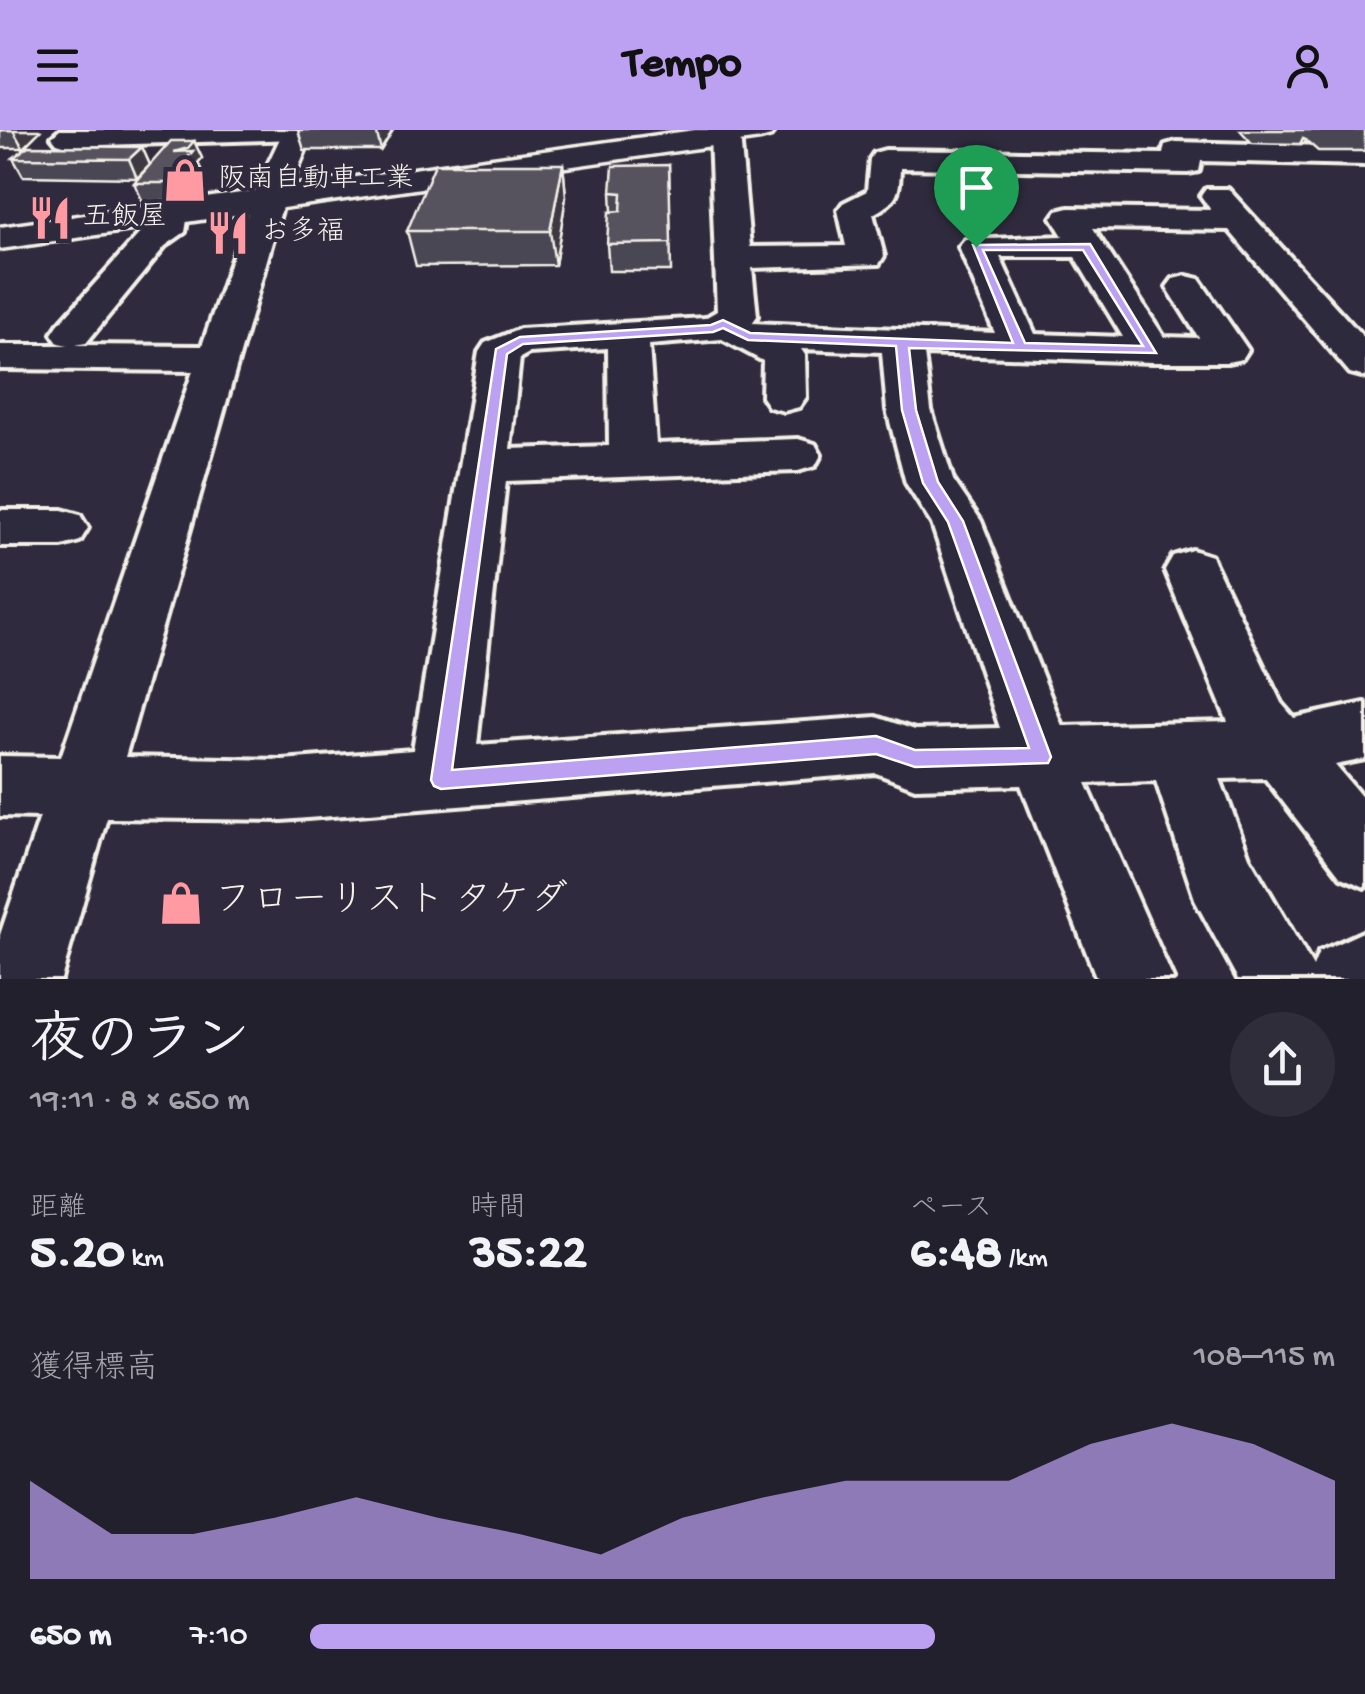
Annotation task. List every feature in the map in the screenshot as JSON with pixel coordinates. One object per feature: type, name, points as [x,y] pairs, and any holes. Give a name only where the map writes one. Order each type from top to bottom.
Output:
[{"type":"main road","points":[[268,200],[298,130]]},
{"type":"main road","points":[[0,238],[742,132]]},
{"type":"street","points":[[67,137],[100,140],[298,130]]},
{"type":"street","points":[[885,159],[918,144],[926,130]]},
{"type":"street","points":[[735,330],[734,258],[742,132]]},
{"type":"street","points":[[885,159],[1174,148],[1365,156]]},
{"type":"street","points":[[1174,148],[1365,364]]},
{"type":"street","points":[[734,258],[866,256],[855,210],[883,196],[885,159]]},
{"type":"street","points":[[23,979],[268,200]]},
{"type":"street","points":[[33,321],[77,327],[153,239],[168,232],[171,214]]},
{"type":"street","points":[[1152,350],[1068,218],[1238,220]]},
{"type":"street","points":[[1021,347],[976,247],[1086,246]]},
{"type":"street","points":[[441,780],[500,352],[520,341],[713,328],[902,344],[1227,350],[1186,287]]},
{"type":"street","points":[[735,330],[784,355],[784,397]]},
{"type":"street","points":[[628,334],[633,461]]},
{"type":"street","points":[[902,344],[909,410],[930,483],[956,521],[1042,757],[1135,979]]},
{"type":"street","points":[[0,357],[220,358]]},
{"type":"street","points":[[484,466],[798,455]]},
{"type":"street","points":[[0,528],[62,528]]},
{"type":"street","points":[[1192,570],[1259,722],[1365,853]]},
{"type":"street","points":[[0,786],[282,790],[876,745],[915,758],[1179,754],[1280,749],[1365,731]]},
{"type":"street","points":[[1179,754],[1221,877],[1280,979]]},
{"type":"street","points":[[1346,979],[1365,969]]},
{"type":"building","points":[[171,141],[194,141],[188,148],[174,152],[193,151],[168,183],[134,183]]},
{"type":"building","points":[[28,146],[142,147],[129,159],[13,158]]},
{"type":"building","points":[[435,164],[563,164],[550,231],[407,231]]},
{"type":"building","points":[[669,165],[671,243],[607,244],[609,212],[621,211],[622,193],[611,192],[613,166]]},
{"type":"place","name":"阪南自動車工業","points":[[185,180]]},
{"type":"place","name":"五飯屋","points":[[50,218]]},
{"type":"place","name":"お多福","points":[[228,233]]},
{"type":"place","name":"フローリスト タケダ","points":[[181,903]]},
{"type":"route","points":[[976,247],[1021,347],[902,344],[843,338],[748,336],[723,323],[713,328],[520,341],[500,352],[441,780],[876,745],[915,758],[1042,757],[956,521],[930,483],[909,410],[902,344],[1152,350],[1086,246],[976,247]]}]
